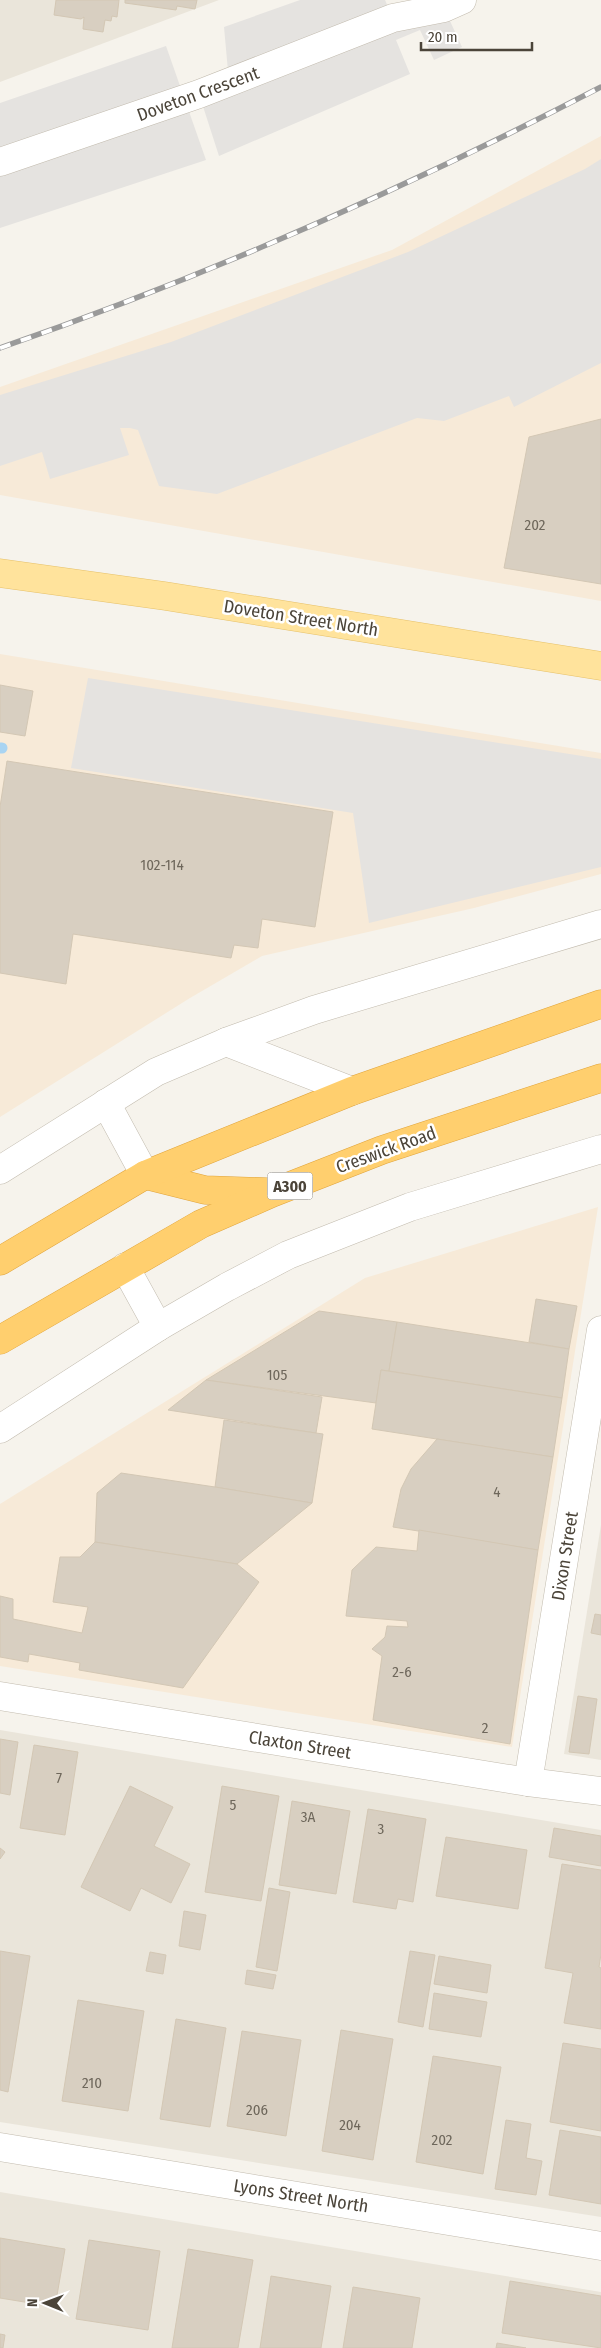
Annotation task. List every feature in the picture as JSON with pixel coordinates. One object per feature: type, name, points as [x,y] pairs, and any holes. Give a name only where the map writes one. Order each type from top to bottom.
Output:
[{"type":"highway","points":[[0,1261],[145,1175],[352,1090],[601,1004]]},
{"type":"highway","name":"Creswick Road","points":[[0,1340],[125,1266],[201,1224],[272,1193],[382,1150],[601,1078]]},
{"type":"highway","points":[[145,1175],[205,1190],[272,1193]]},
{"type":"main road","name":"Doveton Street North","points":[[0,573],[165,596],[601,666]]},
{"type":"street","name":"Doveton Crescent","points":[[393,18],[418,0]]},
{"type":"street","name":"Doveton Crescent","points":[[0,162],[199,94],[393,18],[444,8],[462,0]]},
{"type":"street","points":[[0,1170],[156,1072],[226,1042],[314,1010],[601,924]]},
{"type":"street","points":[[226,1042],[352,1090]]},
{"type":"street","points":[[106,1103],[145,1175]]},
{"type":"street","points":[[0,1429],[158,1327],[227,1286],[288,1255],[410,1207],[601,1148]]},
{"type":"street","points":[[125,1266],[158,1327]]},
{"type":"street","name":"Dixon Street","points":[[528,1782],[601,1330]]},
{"type":"street","name":"Claxton Street","points":[[0,1696],[528,1782],[601,1791]]},
{"type":"street","name":"Lyons Street North","points":[[0,2146],[601,2246]]},
{"type":"shaded area","points":[[0,0],[219,0],[0,82]]},
{"type":"shaded area","points":[[300,0],[385,0],[393,18],[444,8],[462,47],[434,60],[420,30],[396,40],[410,74],[219,156],[199,94],[229,82],[224,27]]},
{"type":"shaded area","points":[[166,46],[206,160],[0,228],[0,103]]},
{"type":"shaded area","points":[[601,136],[601,601],[0,495],[0,387],[392,250]]},
{"type":"shaded area","points":[[601,159],[601,363],[514,407],[509,396],[444,421],[417,418],[217,494],[159,486],[138,430],[130,428],[120,428],[129,455],[50,479],[42,452],[0,466],[0,395],[171,342],[408,252],[585,169]]},
{"type":"shaded area","points":[[0,654],[601,753],[601,874],[474,908],[262,956],[190,998],[0,1117]]},
{"type":"shaded area","points":[[88,678],[601,759],[601,867],[369,923],[353,813],[71,768]]},
{"type":"shaded area","points":[[598,1207],[512,1747],[0,1666],[0,1504],[365,1278]]},
{"type":"shaded area","points":[[601,1525],[601,1760],[564,1754]]},
{"type":"shaded area","points":[[0,1730],[601,1830],[601,2217],[0,2122]]},
{"type":"shaded area","points":[[0,2192],[601,2292],[601,2348],[0,2348]]},
{"type":"building","points":[[56,0],[119,0],[117,17],[112,16],[111,21],[105,20],[103,32],[83,29],[84,17],[81,19],[54,15]]},
{"type":"building","points":[[125,0],[197,0],[195,9],[177,6],[176,10],[125,3]]},
{"type":"building","points":[[601,419],[601,584],[504,568],[529,437]]},
{"type":"building","points":[[0,685],[33,691],[25,736],[0,732]]},
{"type":"building","points":[[7,761],[333,812],[315,927],[262,919],[258,948],[234,945],[231,958],[73,934],[66,984],[0,973],[0,807]]},
{"type":"building","points":[[536,1299],[577,1306],[569,1349],[529,1342]]},
{"type":"building","points":[[319,1311],[397,1322],[389,1371],[381,1370],[376,1403],[206,1380]]},
{"type":"building","points":[[397,1322],[569,1349],[562,1398],[389,1371]]},
{"type":"building","points":[[381,1370],[562,1398],[553,1457],[372,1429]]},
{"type":"building","points":[[206,1380],[322,1397],[316,1433],[168,1410]]},
{"type":"building","points":[[224,1420],[323,1434],[312,1503],[215,1487]]},
{"type":"building","points":[[437,1439],[553,1457],[538,1550],[393,1527],[401,1489],[411,1469]]},
{"type":"building","points":[[121,1473],[312,1503],[237,1564],[95,1542],[97,1493]]},
{"type":"building","points":[[419,1530],[538,1550],[510,1744],[373,1720],[382,1656],[372,1649],[385,1637],[387,1626],[408,1627],[407,1621],[346,1616],[352,1570],[376,1547],[417,1551]]},
{"type":"building","points":[[95,1542],[237,1564],[259,1582],[183,1688],[79,1670],[80,1663],[29,1654],[28,1662],[0,1657],[0,1596],[13,1599],[13,1619],[82,1633],[88,1607],[53,1602],[60,1557],[80,1557]]},
{"type":"building","points":[[595,1614],[601,1615],[601,1635],[591,1633]]},
{"type":"building","points":[[578,1696],[597,1699],[589,1754],[569,1752]]},
{"type":"building","points":[[0,1739],[18,1742],[10,1795],[0,1793]]},
{"type":"building","points":[[34,1745],[78,1752],[65,1835],[20,1828]]},
{"type":"building","points":[[130,1786],[173,1807],[154,1846],[190,1864],[171,1903],[141,1888],[130,1911],[81,1887]]},
{"type":"building","points":[[222,1786],[279,1796],[261,1901],[205,1892]]},
{"type":"building","points":[[292,1801],[350,1811],[336,1894],[279,1885]]},
{"type":"building","points":[[368,1809],[426,1819],[413,1902],[398,1899],[396,1909],[353,1902]]},
{"type":"building","points":[[554,1828],[601,1836],[601,1866],[549,1857]]},
{"type":"building","points":[[446,1837],[527,1850],[518,1909],[436,1896]]},
{"type":"building","points":[[0,1848],[5,1852],[0,1859]]},
{"type":"building","points":[[562,1864],[601,1870],[601,1954],[599,1967],[601,1968],[601,2029],[564,2023],[573,1973],[545,1968]]},
{"type":"building","points":[[269,1888],[290,1892],[277,1971],[256,1967]]},
{"type":"building","points":[[184,1911],[206,1915],[200,1950],[179,1946]]},
{"type":"building","points":[[0,1951],[30,1956],[8,2092],[0,2090]]},
{"type":"building","points":[[410,1951],[435,1955],[423,2027],[398,2022]]},
{"type":"building","points":[[150,1952],[166,1955],[163,1974],[146,1971]]},
{"type":"building","points":[[439,1956],[491,1965],[487,1993],[434,1984]]},
{"type":"building","points":[[247,1970],[276,1975],[273,1989],[245,1984]]},
{"type":"building","points":[[434,1993],[487,2002],[481,2037],[429,2029]]},
{"type":"building","points":[[78,2000],[144,2011],[128,2111],[62,2101]]},
{"type":"building","points":[[176,2019],[226,2028],[210,2127],[160,2119]]},
{"type":"building","points":[[341,2030],[393,2039],[373,2160],[322,2151]]},
{"type":"building","points":[[242,2031],[301,2040],[286,2136],[227,2126]]},
{"type":"building","points":[[563,2043],[601,2049],[601,2131],[550,2122]]},
{"type":"building","points":[[433,2056],[501,2067],[483,2174],[416,2162]]},
{"type":"building","points":[[506,2120],[531,2124],[526,2158],[542,2161],[536,2195],[495,2189]]},
{"type":"building","points":[[560,2130],[601,2137],[601,2204],[549,2195]]},
{"type":"building","points":[[0,2238],[65,2249],[55,2307],[0,2298]]},
{"type":"building","points":[[89,2240],[160,2251],[148,2330],[76,2319]]},
{"type":"building","points":[[188,2249],[253,2260],[238,2348],[172,2348]]},
{"type":"building","points":[[271,2276],[331,2286],[321,2348],[260,2348]]},
{"type":"building","points":[[510,2281],[601,2296],[601,2348],[502,2333]]},
{"type":"building","points":[[353,2287],[420,2298],[412,2348],[343,2348]]},
{"type":"building","points":[[0,2334],[5,2335],[3,2348],[0,2348]]},
{"type":"building","points":[[497,2343],[526,2348],[496,2348]]},
{"type":"railway","points":[[0,348],[154,291],[305,228],[454,160],[601,87]]}]
